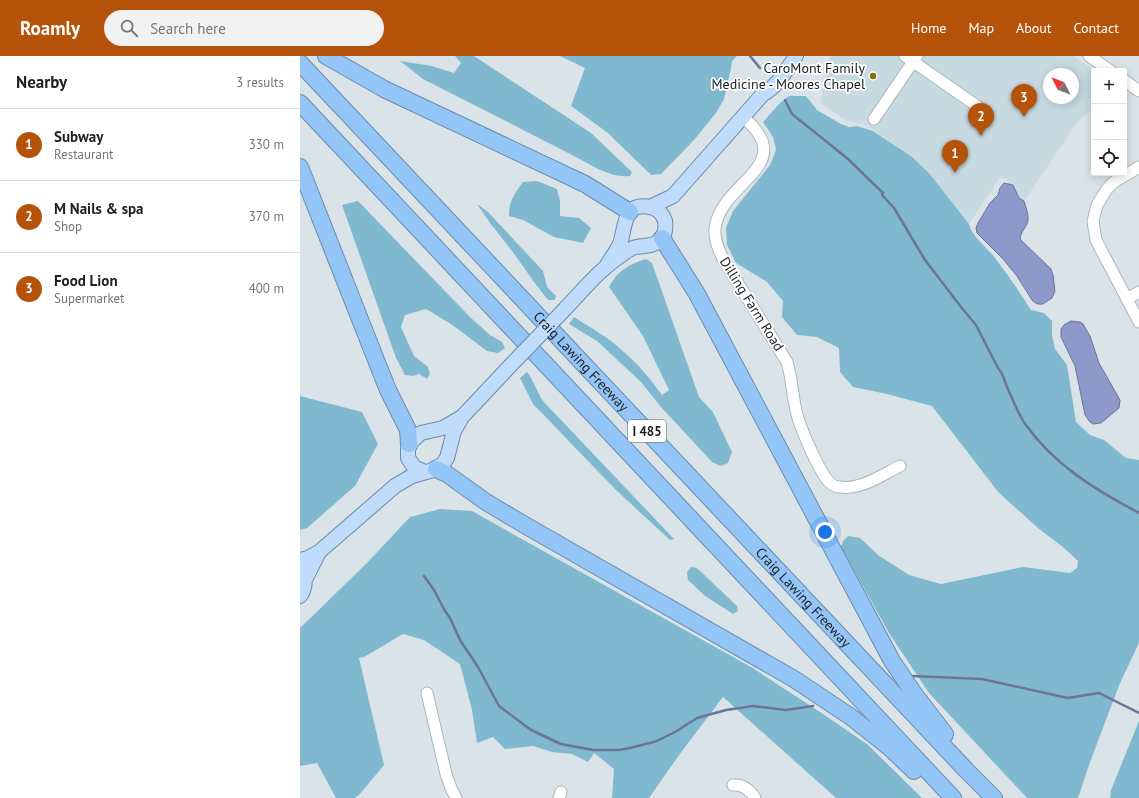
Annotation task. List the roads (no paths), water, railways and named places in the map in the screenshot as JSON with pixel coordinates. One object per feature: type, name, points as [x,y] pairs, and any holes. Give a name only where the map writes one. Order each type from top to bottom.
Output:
[{"type":"highway","points":[[326,56],[384,89],[585,184],[630,212]]},
{"type":"highway","name":"Craig Lawing Freeway","points":[[300,63],[966,770],[995,798]]},
{"type":"highway","name":"Craig Lawing Freeway","points":[[300,104],[953,798]]},
{"type":"highway","points":[[300,167],[383,378],[408,430],[410,438],[409,451]]},
{"type":"highway","points":[[662,238],[697,294],[892,661],[932,718],[995,798]]},
{"type":"highway","points":[[430,470],[447,474],[486,502],[794,679],[856,721],[890,748],[944,798]]},
{"type":"main road","points":[[607,265],[619,245],[624,222],[630,212],[636,208],[650,207],[673,196],[762,94],[764,87],[787,56]]},
{"type":"main road","points":[[762,94],[768,92],[777,83],[796,56]]},
{"type":"main road","points":[[300,596],[304,587],[302,574],[319,552],[395,486],[412,476],[443,464],[447,458],[454,431],[462,417],[607,265],[631,249],[653,245],[662,238],[665,221],[673,196]]},
{"type":"main road","points":[[650,207],[659,212],[665,221]]},
{"type":"main road","points":[[395,486],[415,437],[421,433],[443,428],[462,417]]},
{"type":"main road","points":[[409,451],[414,467],[430,470]]},
{"type":"main road","points":[[300,560],[308,558],[319,552]]},
{"type":"street","points":[[1089,56],[1107,68]]},
{"type":"street","points":[[874,119],[912,58],[976,106]]},
{"type":"street","points":[[1127,82],[1139,91]]},
{"type":"street","name":"Dilling Farm Road","points":[[743,117],[753,125],[760,135],[763,142],[764,156],[758,167],[723,206],[716,223],[716,240],[723,259],[787,362],[791,376],[797,414],[811,449],[829,482],[837,487],[854,487],[900,466]]},
{"type":"street","points":[[1139,167],[1114,182],[1107,189],[1097,205],[1094,221],[1096,240],[1139,322]]},
{"type":"street","points":[[1127,299],[1139,292]]},
{"type":"street","points":[[427,693],[446,774],[456,798]]},
{"type":"street","points":[[733,785],[739,784],[746,788],[755,798]]},
{"type":"waterway","points":[[750,56],[760,68]]},
{"type":"waterway","points":[[785,100],[792,114],[848,159],[883,193],[882,195],[894,208],[925,260],[976,325],[1002,374],[1020,416],[1037,439],[1063,464],[1092,486],[1139,513]]},
{"type":"waterway","points":[[424,576],[434,590],[450,618],[460,640],[478,667],[499,706],[531,730],[561,744],[593,750],[619,750],[657,741],[697,718],[726,710],[753,706],[786,710],[813,706]]},
{"type":"waterway","points":[[911,676],[982,679],[1068,698],[1099,693],[1139,713]]},
{"type":"place","name":"CaroMont Family Medicine - Moores Chapel","points":[[873,76]]},
{"type":"place","name":"Food Lion","points":[[1024,117]]},
{"type":"place","name":"M Nails & spa","points":[[981,136]]},
{"type":"place","name":"Subway","points":[[955,173]]}]
